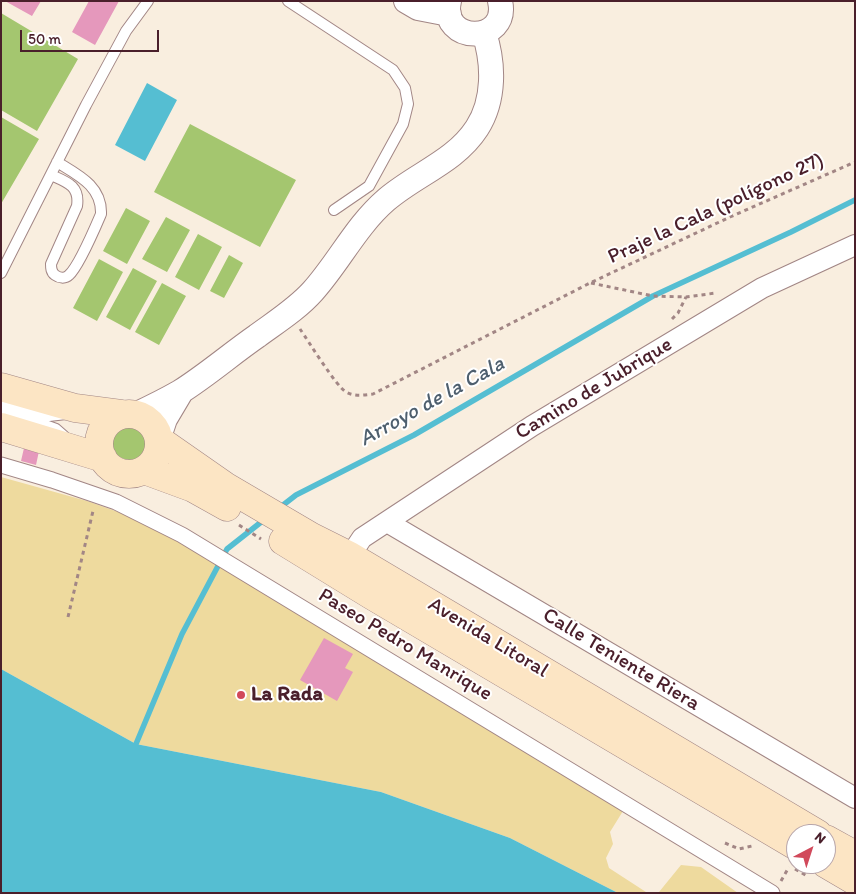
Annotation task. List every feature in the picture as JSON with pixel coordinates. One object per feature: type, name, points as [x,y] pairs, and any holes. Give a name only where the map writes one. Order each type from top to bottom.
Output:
[{"type":"main road","points":[[1,387],[75,408],[129,414],[145,417],[156,429],[159,438],[159,449],[151,465],[135,474],[126,474],[108,466],[99,450],[101,432],[106,424],[129,414]]},
{"type":"main road","points":[[1,427],[103,458]]},
{"type":"main road","name":"Avenida Litoral","points":[[159,438],[220,493],[308,545],[379,600],[786,840]]},
{"type":"main road","name":"Avenida Litoral","points":[[144,470],[193,488],[220,493]]},
{"type":"main road","name":"Avenida Litoral","points":[[308,545],[350,556],[801,824]]},
{"type":"main road","points":[[836,844],[855,855]]},
{"type":"main road","points":[[836,870],[855,881]]},
{"type":"street","points":[[409,2],[418,8],[449,8],[452,22],[458,29],[475,35],[484,33],[497,22],[500,15],[500,1]]},
{"type":"street","points":[[129,414],[182,391],[288,312],[312,292],[374,211],[401,189],[444,162],[464,146],[478,127],[486,108],[491,81],[490,57],[484,33]]},
{"type":"street","name":"Camino de Jubrique","points":[[350,556],[362,538],[532,426],[762,288],[855,245]]},
{"type":"street","points":[[159,438],[165,419],[182,391]]},
{"type":"street","name":"Paseo Pedro Manrique","points":[[1,465],[52,480],[124,506],[182,535],[772,893]]},
{"type":"street","name":"Calle Teniente Riera","points":[[387,522],[855,798]]},
{"type":"lane","points":[[1,273],[126,31],[148,1]]},
{"type":"lane","points":[[288,1],[392,70],[405,88],[408,104],[403,124],[369,186],[334,210]]},
{"type":"lane","points":[[51,174],[74,188],[78,196],[77,206],[51,264],[54,275],[65,278],[76,267],[101,214],[102,206],[89,182],[57,162]]},
{"type":"lane","points":[[1,403],[49,416],[65,416],[75,408]]},
{"type":"lane","points":[[1,413],[56,429],[64,436],[65,446]]},
{"type":"path","name":"Praje la Cala (polígono 27)","points":[[288,312],[338,384],[346,392],[358,395],[373,394],[590,283],[730,217],[855,162]]},
{"type":"path","points":[[590,283],[653,296],[686,297]]},
{"type":"path","points":[[68,618],[96,496]]},
{"type":"path","points":[[235,522],[267,542]]},
{"type":"green space","points":[[1,13],[78,59],[37,131],[1,110]]},
{"type":"green space","points":[[1,117],[39,139],[1,204]]},
{"type":"green space","points":[[190,124],[296,180],[260,247],[154,192]]},
{"type":"green space","points":[[126,208],[150,221],[127,264],[103,251]]},
{"type":"green space","points":[[166,217],[190,230],[167,272],[142,259]]},
{"type":"green space","points":[[198,234],[222,247],[199,290],[175,277]]},
{"type":"green space","points":[[229,255],[243,263],[224,298],[210,291]]},
{"type":"green space","points":[[99,259],[123,272],[97,321],[73,308]]},
{"type":"green space","points":[[133,268],[157,281],[130,330],[106,317]]},
{"type":"green space","points":[[162,283],[186,296],[159,345],[135,332]]},
{"type":"green space","points":[[130,422],[143,428],[149,441],[143,454],[130,460],[117,454],[111,441],[117,428]]},
{"type":"sand","name":"La Rada","points":[[1,477],[87,501],[121,513],[179,542],[623,811],[610,832],[613,844],[606,858],[609,868],[646,892],[659,892],[681,865],[701,867],[738,893],[618,893],[510,838],[381,792],[136,744],[1,669]]},
{"type":"water","points":[[147,83],[177,100],[145,161],[115,145]]},
{"type":"water","points":[[1,669],[136,744],[381,792],[510,838],[618,893],[1,893]]},
{"type":"building","points":[[5,1],[41,1],[32,16]]},
{"type":"building","points":[[89,1],[119,1],[95,45],[72,32]]},
{"type":"building","points":[[24,448],[39,451],[36,465],[21,461]]},
{"type":"building","points":[[324,638],[353,654],[345,668],[353,672],[337,701],[300,680]]},
{"type":"waterway","name":"Arroyo de la Cala","points":[[278,509],[296,495],[414,435],[653,296],[855,200]]},
{"type":"waterway","name":"Arroyo de la Cala","points":[[136,744],[182,634],[227,549],[265,519]]},
{"type":"place","name":"La Rada","points":[[241,695]]}]
